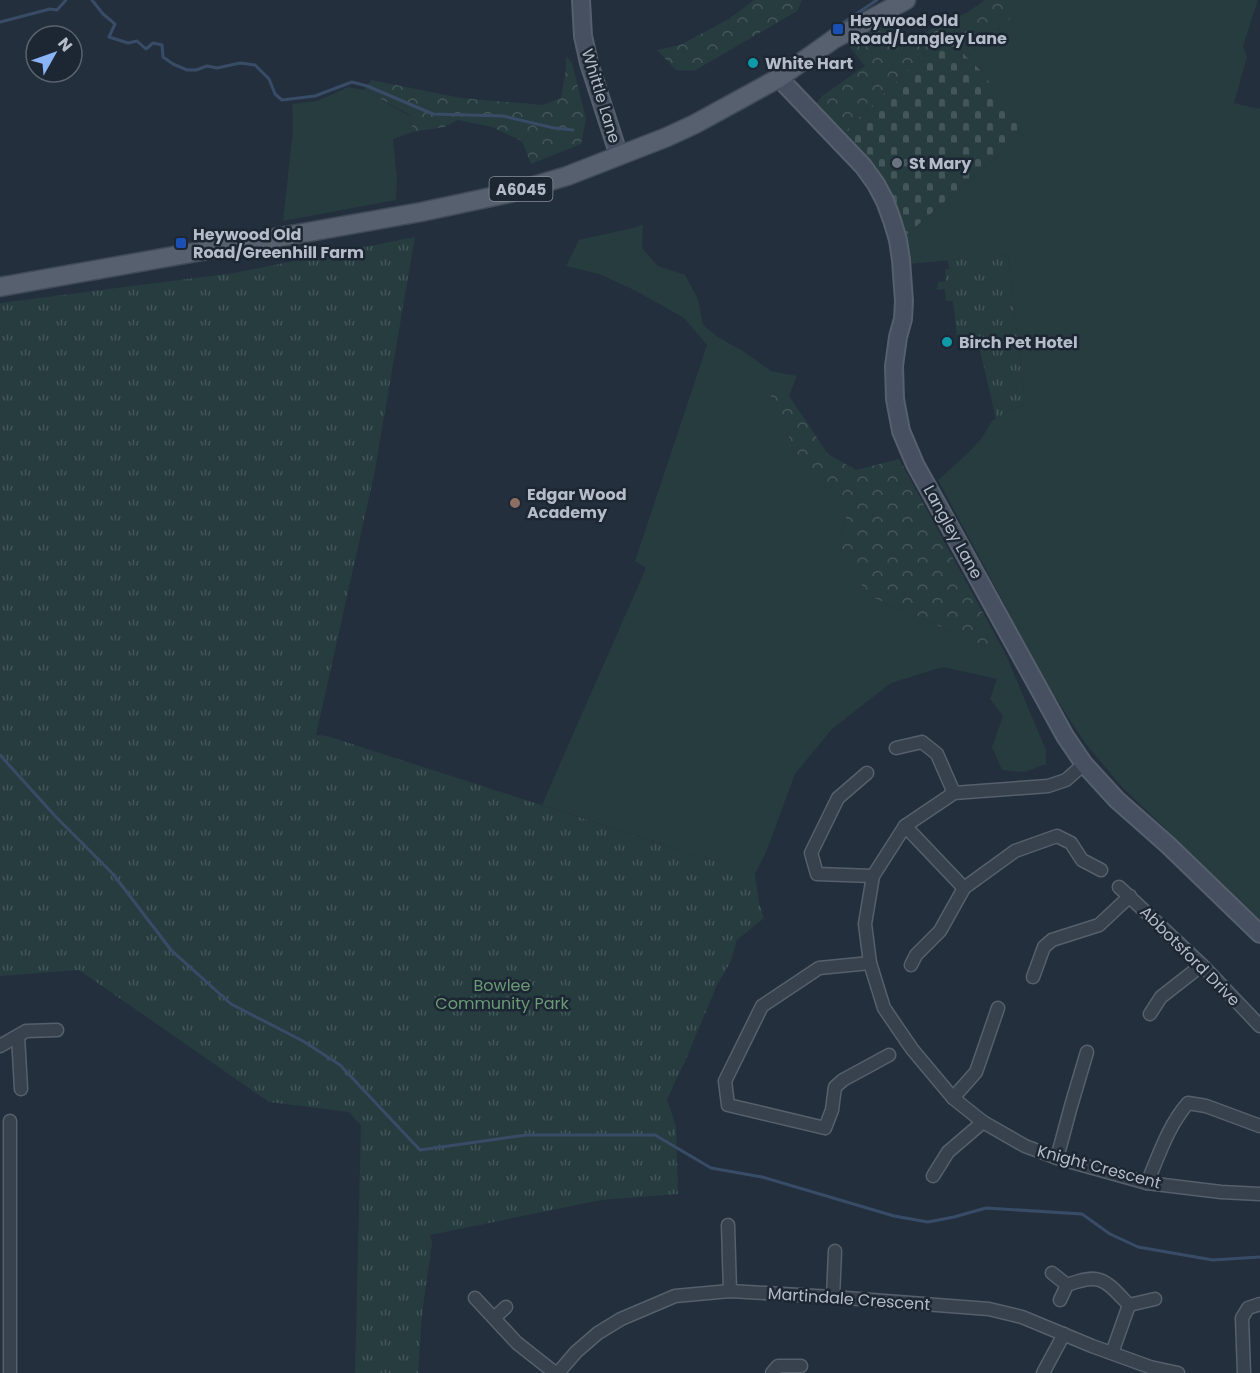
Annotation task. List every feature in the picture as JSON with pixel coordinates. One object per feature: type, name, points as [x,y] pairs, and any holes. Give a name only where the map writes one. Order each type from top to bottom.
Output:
[{"type":"main road","name":"A6045","points":[[0,287],[22,285],[421,212],[510,193],[567,176],[695,124],[779,78],[834,39],[906,0]]},
{"type":"street","name":"Whittle Lane","points":[[581,0],[583,36],[589,63],[619,156]]},
{"type":"street","name":"Langley Lane","points":[[779,78],[863,166],[885,201],[898,240],[904,301],[894,366],[895,399],[901,431],[915,464],[1065,736],[1084,764],[1117,800],[1168,845],[1260,934]]},
{"type":"street","points":[[896,748],[922,742],[937,754],[954,793]]},
{"type":"street","name":"Knight Crescent","points":[[1084,764],[1066,780],[1048,786],[954,793],[905,826],[873,876],[866,924],[870,963],[884,1008],[912,1048],[953,1098],[982,1122],[1025,1146],[1057,1158],[1148,1183],[1221,1192],[1260,1194]]},
{"type":"street","points":[[867,773],[838,798],[811,853],[817,874],[873,876]]},
{"type":"street","points":[[905,826],[964,888]]},
{"type":"street","points":[[911,965],[916,955],[940,931],[964,888],[1015,851],[1057,836],[1071,843],[1082,860],[1101,870]]},
{"type":"street","name":"Abbotsford Drive","points":[[1119,887],[1202,965],[1260,1026]]},
{"type":"street","points":[[1033,977],[1044,947],[1052,940],[1099,925],[1130,896]]},
{"type":"street","points":[[870,963],[819,968],[762,1006],[725,1081],[728,1105],[825,1128],[832,1110],[836,1087],[843,1080],[889,1054]]},
{"type":"street","points":[[1150,1014],[1161,997],[1202,965]]},
{"type":"street","points":[[953,1098],[976,1072],[999,1008]]},
{"type":"street","points":[[0,1046],[26,1031],[57,1029]]},
{"type":"street","points":[[18,1036],[21,1089]]},
{"type":"street","points":[[1057,1158],[1087,1052]]},
{"type":"street","points":[[1148,1183],[1166,1137],[1178,1114],[1188,1103],[1206,1106],[1260,1126]]},
{"type":"street","points":[[10,1121],[5,1146],[10,1373]]},
{"type":"street","points":[[933,1176],[948,1152],[982,1122]]},
{"type":"street","points":[[728,1225],[734,1242],[730,1291]]},
{"type":"street","points":[[833,1297],[841,1272],[835,1251]]},
{"type":"street","points":[[1052,1273],[1067,1285]]},
{"type":"street","points":[[1060,1300],[1067,1285],[1082,1279],[1096,1278],[1109,1284],[1128,1305]]},
{"type":"street","name":"Martindale Crescent","points":[[556,1373],[598,1333],[621,1319],[675,1296],[730,1291],[989,1309],[1022,1317],[1149,1370],[1178,1373]]},
{"type":"street","points":[[475,1298],[517,1344],[556,1373]]},
{"type":"street","points":[[1128,1305],[1155,1299]]},
{"type":"street","points":[[1244,1373],[1242,1318],[1248,1308],[1260,1304]]},
{"type":"street","points":[[1112,1353],[1128,1305]]},
{"type":"street","points":[[494,1318],[506,1307]]},
{"type":"street","points":[[1043,1373],[1064,1334]]},
{"type":"street","points":[[772,1373],[778,1366],[801,1366]]},
{"type":"green space","points":[[754,0],[802,0],[797,11],[694,71],[676,70],[657,50],[680,45],[729,19]]},
{"type":"green space","points":[[985,0],[1027,0],[1022,8],[967,57],[944,35],[845,132],[816,104],[822,96],[865,66],[845,41],[889,20],[904,42],[968,12]]},
{"type":"green space","points":[[1027,0],[1258,0],[1243,46],[1247,57],[1234,103],[1260,108],[1260,920],[1122,787],[1085,743],[1051,691],[938,480],[981,439],[992,421],[1009,410],[1025,404],[1008,255],[909,264],[905,236],[1025,132],[980,70],[967,57],[1022,8]]},
{"type":"green space","points":[[944,35],[980,70],[1026,131],[905,236],[892,198],[871,161],[845,132]]},
{"type":"green space","points":[[566,56],[572,63],[586,119],[581,144],[531,164],[522,141],[492,127],[458,120],[444,127],[413,132],[410,115],[364,90],[371,80],[461,98],[543,105],[561,98]]},
{"type":"green space","points":[[348,87],[364,90],[410,116],[413,132],[393,139],[397,179],[396,200],[283,221],[293,129],[292,104],[317,101]]},
{"type":"green space","points":[[643,224],[642,248],[658,266],[685,275],[698,299],[703,325],[771,371],[797,376],[789,396],[769,394],[776,401],[794,451],[809,478],[851,502],[840,536],[840,553],[862,584],[860,592],[1006,655],[1046,750],[1046,764],[1025,772],[1002,770],[992,747],[1003,716],[990,699],[997,679],[943,667],[891,683],[832,729],[795,774],[766,852],[755,874],[542,805],[646,568],[635,561],[707,345],[684,318],[638,292],[599,274],[566,266],[579,240]]},
{"type":"green space","name":"Bowlee Community Park","points":[[415,237],[374,475],[316,735],[327,736],[755,874],[759,903],[764,918],[737,940],[731,961],[717,985],[667,1099],[676,1127],[678,1194],[601,1200],[430,1235],[432,1243],[422,1314],[418,1373],[355,1373],[361,1126],[349,1112],[269,1102],[79,970],[0,976],[0,303],[234,273]]},
{"type":"green space","points":[[1008,255],[1025,404],[1009,410],[996,419],[978,342],[958,348],[953,301],[946,301],[945,289],[937,290],[938,282],[946,281],[945,269],[949,269],[948,260]]},
{"type":"green space","points":[[768,393],[789,396],[828,454],[856,470],[899,459],[1006,655],[860,592],[862,584],[840,553],[840,536],[851,502],[809,478],[794,451],[776,402]]},
{"type":"waterway","points":[[0,22],[50,9],[57,10],[66,0]]},
{"type":"waterway","points":[[92,0],[115,24],[109,37],[128,43],[137,41],[146,49],[153,43],[162,45],[163,57],[187,70],[207,66],[217,68],[240,63],[255,65],[269,79],[275,94],[282,100],[315,96],[352,82],[433,114],[503,116],[573,130]]},
{"type":"waterway","points":[[834,29],[877,0]]},
{"type":"waterway","points":[[0,755],[56,817],[113,874],[171,950],[231,1004],[303,1041],[340,1065],[420,1150],[526,1135],[655,1135],[711,1168],[762,1177],[894,1216],[928,1222],[986,1208],[1082,1214],[1110,1234],[1138,1247],[1213,1260],[1260,1257]]},
{"type":"place","name":"Heywood Old Road/Langley Lane","points":[[838,29]]},
{"type":"place","name":"White Hart","points":[[753,63]]},
{"type":"place","name":"St Mary","points":[[897,163]]},
{"type":"place","name":"Heywood Old Road/Greenhill Farm","points":[[181,243]]},
{"type":"place","name":"Birch Pet Hotel","points":[[947,342]]},
{"type":"place","name":"Edgar Wood Academy","points":[[515,503]]}]
